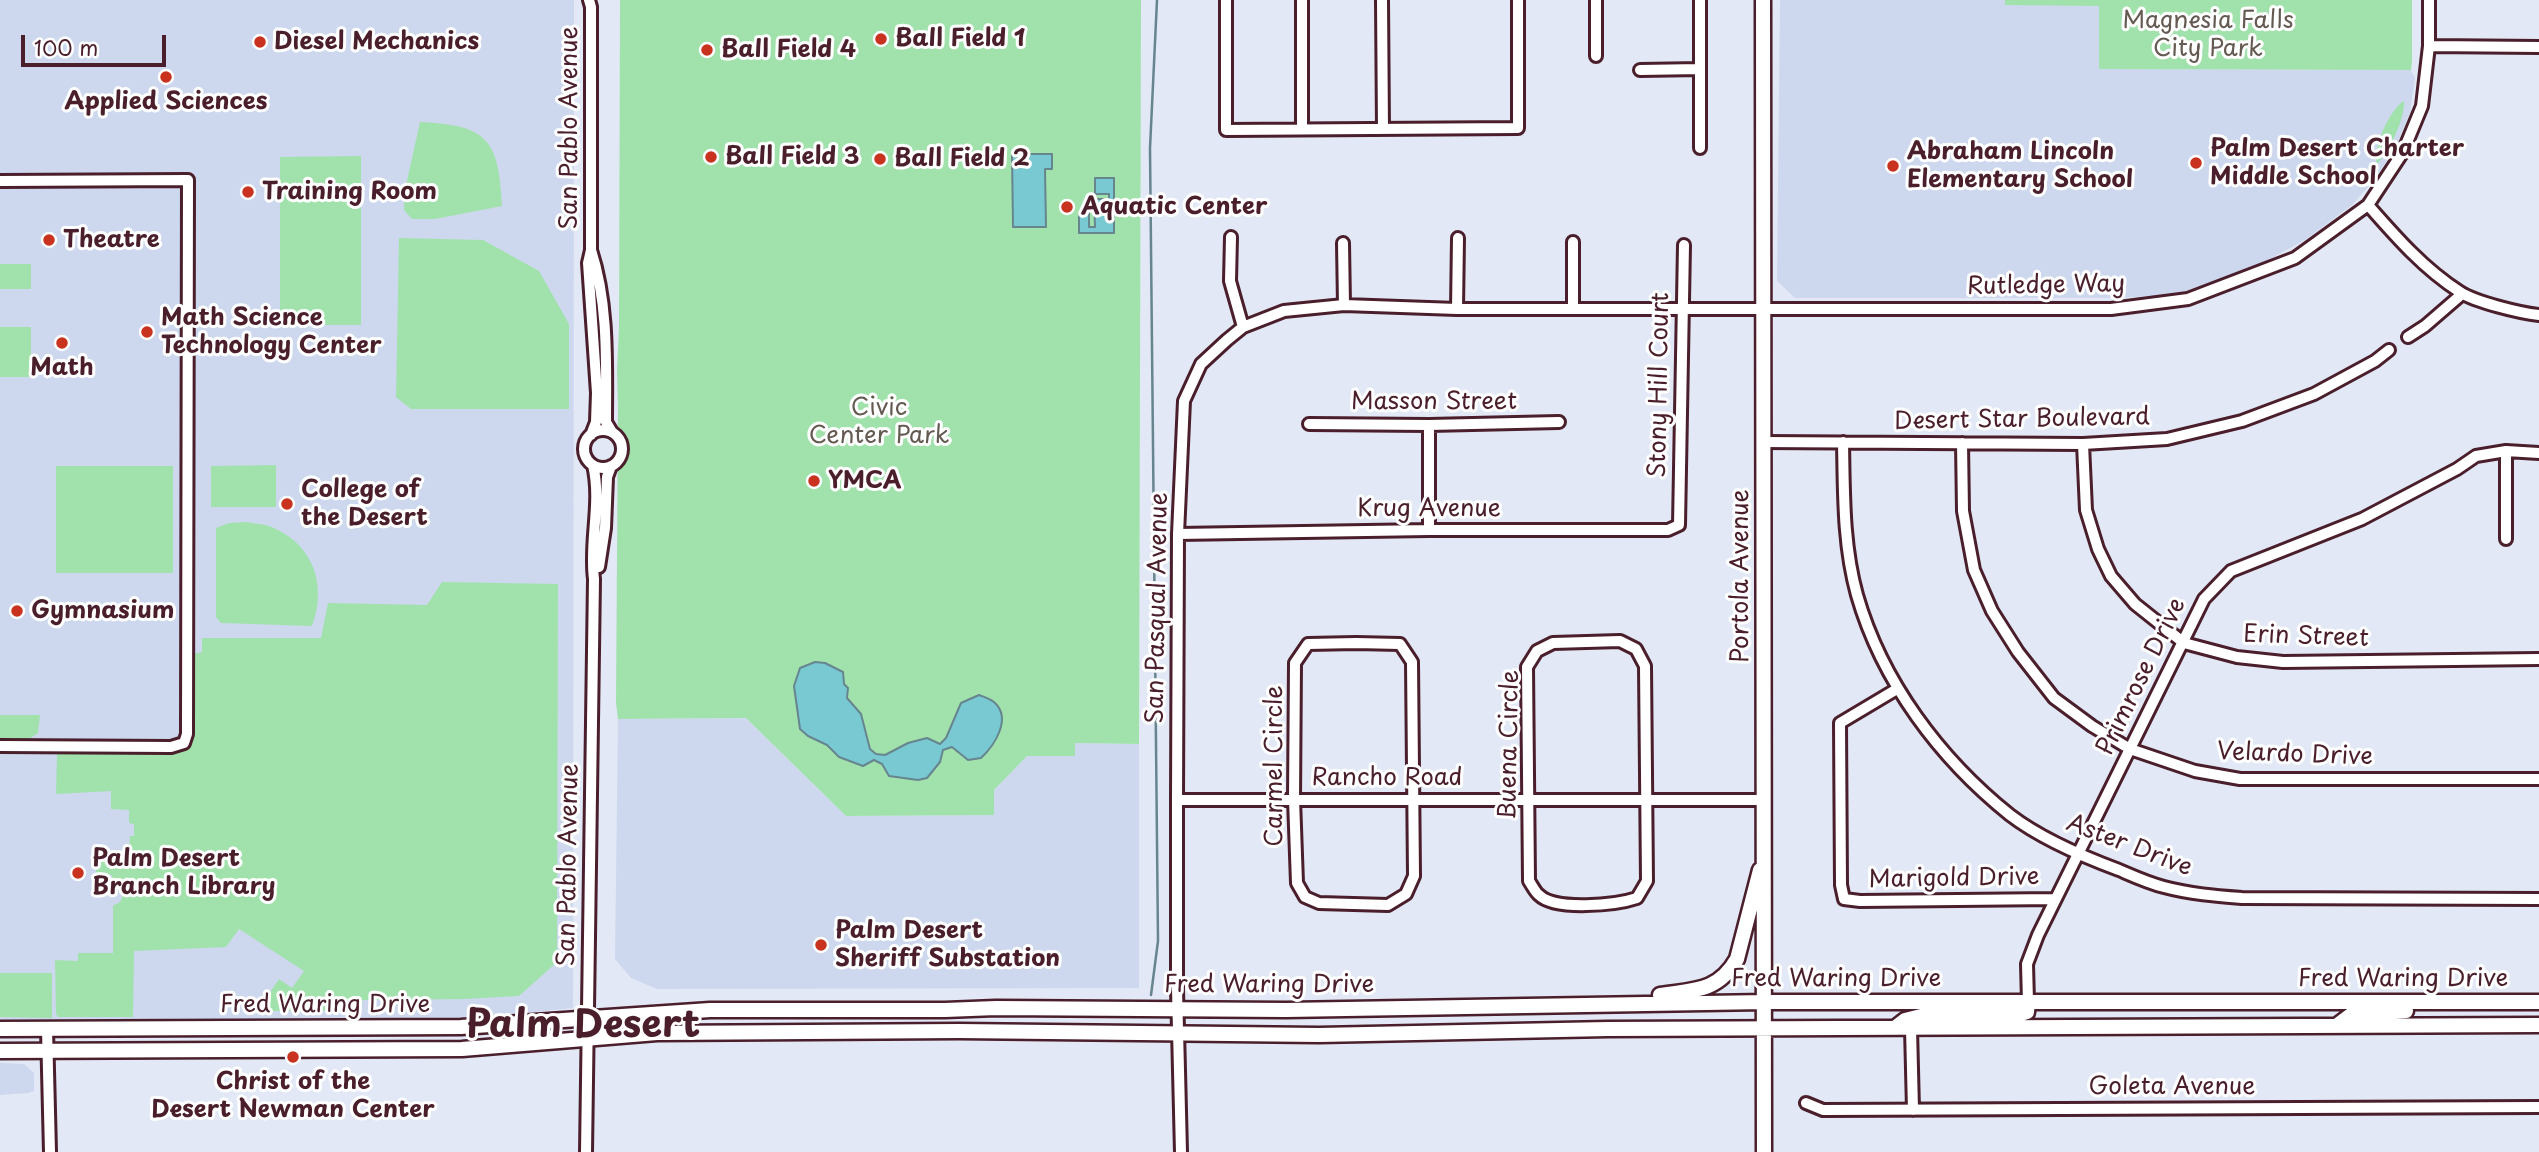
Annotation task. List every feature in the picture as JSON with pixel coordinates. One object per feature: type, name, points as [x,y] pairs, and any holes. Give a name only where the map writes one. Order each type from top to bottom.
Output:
[{"type":"main road","name":"Portola Avenue","points":[[1763,0],[1764,1152]]},
{"type":"main road","points":[[1613,1003],[1708,987],[1721,981],[1737,959],[1765,851]]},
{"type":"main road","name":"Fred Waring Drive","points":[[0,1029],[461,1027],[710,1010],[1286,1010],[1765,1002],[2539,1002]]},
{"type":"main road","points":[[1895,1028],[1905,1020],[1921,1016],[2014,1016],[2027,1012],[2028,1002]]},
{"type":"main road","points":[[2336,1026],[2352,1014],[2401,1012],[2427,1003]]},
{"type":"main road","name":"Fred Waring Drive","points":[[0,1051],[462,1049],[657,1033],[959,1031],[1318,1035],[1608,1029],[2539,1025]]},
{"type":"street","points":[[1226,0],[1226,130],[1518,128],[1518,0]]},
{"type":"street","points":[[1301,0],[1303,129]]},
{"type":"street","points":[[1382,0],[1383,129]]},
{"type":"street","points":[[1596,0],[1596,56]]},
{"type":"street","points":[[1700,0],[1700,148]]},
{"type":"street","name":"Rutledge Way","points":[[1480,308],[2111,309],[2188,299],[2295,258],[2368,205],[2403,152],[2422,106],[2429,46],[2429,0]]},
{"type":"street","name":"San Pablo Avenue","points":[[591,435],[596,422],[597,393],[588,263],[591,250],[592,2]]},
{"type":"street","points":[[2429,46],[2539,47]]},
{"type":"street","points":[[1640,69],[1700,69]]},
{"type":"street","points":[[0,181],[188,180],[187,734],[184,743],[172,747],[0,746]]},
{"type":"street","points":[[2368,205],[2417,258],[2462,294],[2507,309],[2539,315]]},
{"type":"street","points":[[1231,237],[1230,281],[1243,327]]},
{"type":"street","points":[[1457,309],[1458,238]]},
{"type":"street","points":[[1573,242],[1573,309]]},
{"type":"street","points":[[1343,243],[1344,306]]},
{"type":"street","name":"Stony Hill Court","points":[[1679,525],[1684,246]]},
{"type":"street","name":"San Pablo Avenue","points":[[591,250],[596,263],[605,327],[606,422],[612,432]]},
{"type":"street","points":[[2407,337],[2425,326],[2462,294]]},
{"type":"street","name":"San Pasqual Avenue","points":[[1181,1152],[1178,1008],[1178,534],[1184,401],[1201,364],[1243,327],[1284,311],[1344,306],[1480,308]]},
{"type":"street","name":"Desert Star Boulevard","points":[[1762,442],[2083,444],[2167,439],[2242,421],[2314,394],[2375,361],[2389,350]]},
{"type":"street","name":"Masson Street","points":[[1309,424],[1559,422]]},
{"type":"street","points":[[1429,425],[1429,530]]},
{"type":"street","points":[[599,431],[612,432],[622,447],[620,459],[611,467],[599,468],[585,456],[585,443],[591,435],[599,431]]},
{"type":"street","name":"Aster Drive","points":[[1843,442],[1844,522],[1857,595],[1874,641],[1897,689],[1952,762],[2011,816],[2078,854],[2161,887],[2197,895],[2242,898],[2539,899]]},
{"type":"street","name":"Velardo Drive","points":[[1962,443],[1963,511],[1973,570],[1992,611],[2018,652],[2054,698],[2130,749],[2195,771],[2240,779],[2539,779]]},
{"type":"street","name":"Erin Street","points":[[2083,444],[2086,510],[2098,549],[2111,576],[2135,604],[2184,643],[2236,657],[2283,662],[2539,659]]},
{"type":"street","points":[[2506,451],[2506,539]]},
{"type":"street","name":"Primrose Drive","points":[[2028,1002],[2028,964],[2054,899],[2204,599],[2231,571],[2362,519],[2457,469],[2476,456],[2506,451],[2539,453]]},
{"type":"street","name":"San Pablo Avenue","points":[[586,1152],[594,579],[592,565],[596,526],[593,465]]},
{"type":"street","name":"San Pablo Avenue","points":[[594,579],[599,566],[605,528],[607,477],[611,467]]},
{"type":"street","name":"Krug Avenue","points":[[1178,534],[1668,530],[1679,525]]},
{"type":"street","name":"Buena Circle","points":[[1620,641],[1636,649],[1645,666],[1646,802],[1647,881],[1637,898],[1620,903],[1556,904],[1539,896],[1529,881],[1527,667],[1537,651],[1553,643],[1620,641]]},
{"type":"street","name":"Carmel Circle","points":[[1308,644],[1400,644],[1412,662],[1413,800],[1414,876],[1406,894],[1388,905],[1319,903],[1305,897],[1297,883],[1294,799],[1296,663],[1308,644]]},
{"type":"street","name":"Marigold Drive","points":[[1897,689],[1840,723],[1840,885],[1844,899],[2054,899]]},
{"type":"street","name":"Rancho Road","points":[[1177,800],[1765,800]]},
{"type":"street","points":[[1911,1028],[1913,1110]]},
{"type":"street","points":[[47,1029],[50,1152]]},
{"type":"street","name":"Goleta Avenue","points":[[1806,1103],[1823,1110],[2539,1107]]},
{"type":"shaded area","name":"College of the Desert","points":[[0,0],[574,0],[573,1008],[458,1020],[0,1021]]},
{"type":"shaded area","points":[[1780,0],[2005,0],[2005,5],[2099,5],[2099,69],[2411,70],[2415,78],[2410,112],[2397,145],[2375,179],[2352,205],[2305,240],[2217,283],[2174,295],[2114,298],[1795,298],[1777,281]]},
{"type":"shaded area","points":[[746,718],[846,816],[994,815],[994,790],[1027,756],[1074,756],[1075,743],[1139,744],[1139,988],[657,989],[631,978],[615,959],[618,719]]},
{"type":"shaded area","points":[[0,1063],[24,1064],[34,1073],[34,1091],[0,1095]]},
{"type":"green space","name":"Civic Center Park","points":[[620,0],[1141,0],[1139,744],[1075,743],[1075,756],[1027,756],[994,790],[994,815],[846,816],[746,718],[618,719]]},
{"type":"green space","name":"Magnesia Falls City Park","points":[[2005,0],[2412,0],[2411,70],[2099,69],[2099,6],[2005,5]]},
{"type":"green space","points":[[2404,101],[2396,134],[2377,164],[2377,149],[2383,130],[2393,112]]},
{"type":"green space","points":[[420,122],[461,127],[475,132],[485,140],[493,151],[497,165],[502,206],[435,219],[412,219],[404,210],[405,190]]},
{"type":"green space","points":[[361,156],[361,325],[280,325],[280,157]]},
{"type":"green space","points":[[399,238],[483,240],[539,271],[569,324],[569,409],[411,409],[396,397]]},
{"type":"green space","points":[[0,264],[31,264],[31,289],[0,289]]},
{"type":"green space","points":[[0,327],[31,327],[31,377],[0,377]]},
{"type":"green space","points":[[276,465],[276,507],[211,507],[211,466]]},
{"type":"green space","points":[[56,466],[173,466],[173,573],[56,573]]},
{"type":"green space","points":[[247,522],[271,527],[288,536],[308,556],[314,569],[318,596],[312,626],[221,623],[216,617],[216,528],[229,523]]},
{"type":"green space","points":[[442,582],[558,584],[557,962],[519,996],[363,1000],[361,1011],[267,1011],[267,997],[279,979],[292,988],[304,971],[239,929],[226,947],[134,951],[133,1017],[58,1017],[55,960],[78,961],[78,953],[113,953],[113,906],[120,902],[126,890],[119,888],[112,892],[112,875],[96,875],[96,851],[129,851],[130,836],[134,836],[134,824],[129,823],[129,810],[111,809],[111,791],[56,794],[57,754],[178,753],[188,747],[193,737],[193,654],[202,652],[202,638],[321,638],[328,603],[427,605]]},
{"type":"green space","points":[[0,715],[40,715],[38,733],[29,739],[0,739]]},
{"type":"green space","points":[[0,973],[52,973],[52,1018],[0,1017]]},
{"type":"water","points":[[1012,154],[1052,154],[1052,169],[1045,169],[1046,227],[1013,227]]},
{"type":"water","points":[[1095,178],[1114,178],[1114,233],[1079,233],[1079,213],[1089,213],[1089,227],[1095,227],[1094,199],[1109,199],[1109,194],[1095,194]]},
{"type":"water","points":[[815,662],[825,663],[843,672],[844,684],[848,688],[847,698],[861,714],[870,749],[876,754],[885,755],[908,743],[927,738],[940,744],[946,738],[961,703],[979,695],[1000,709],[1002,717],[996,740],[981,758],[968,760],[952,747],[943,750],[940,762],[927,778],[918,780],[889,776],[882,764],[874,760],[863,766],[839,757],[827,745],[800,729],[794,686],[800,668]]},
{"type":"waterway","points":[[1151,995],[1158,941],[1150,148],[1157,0]]},
{"type":"place","name":"Ball Field 1","points":[[881,39]]},
{"type":"place","name":"Diesel Mechanics","points":[[260,42]]},
{"type":"place","name":"Ball Field 4","points":[[707,50]]},
{"type":"place","name":"Applied Sciences","points":[[166,77]]},
{"type":"place","name":"Ball Field 3","points":[[711,157]]},
{"type":"place","name":"Ball Field 2","points":[[880,159]]},
{"type":"place","name":"Palm Desert Charter Middle School","points":[[2196,163]]},
{"type":"place","name":"Abraham Lincoln Elementary School","points":[[1893,166]]},
{"type":"place","name":"Training Room","points":[[248,192]]},
{"type":"place","name":"Aquatic Center","points":[[1067,207]]},
{"type":"place","name":"Theatre","points":[[49,240]]},
{"type":"place","name":"Math Science Technology Center","points":[[147,332]]},
{"type":"place","name":"Math","points":[[62,343]]},
{"type":"place","name":"YMCA","points":[[814,481]]},
{"type":"place","name":"College of the Desert","points":[[287,504]]},
{"type":"place","name":"Gymnasium","points":[[17,611]]},
{"type":"place","name":"Palm Desert Branch Library","points":[[78,873]]},
{"type":"place","name":"Palm Desert Sheriff Substation","points":[[821,945]]},
{"type":"place","name":"Christ of the Desert Newman Center","points":[[293,1057]]},
{"type":"district","name":"Palm Desert","points":[[583,1027]]}]
